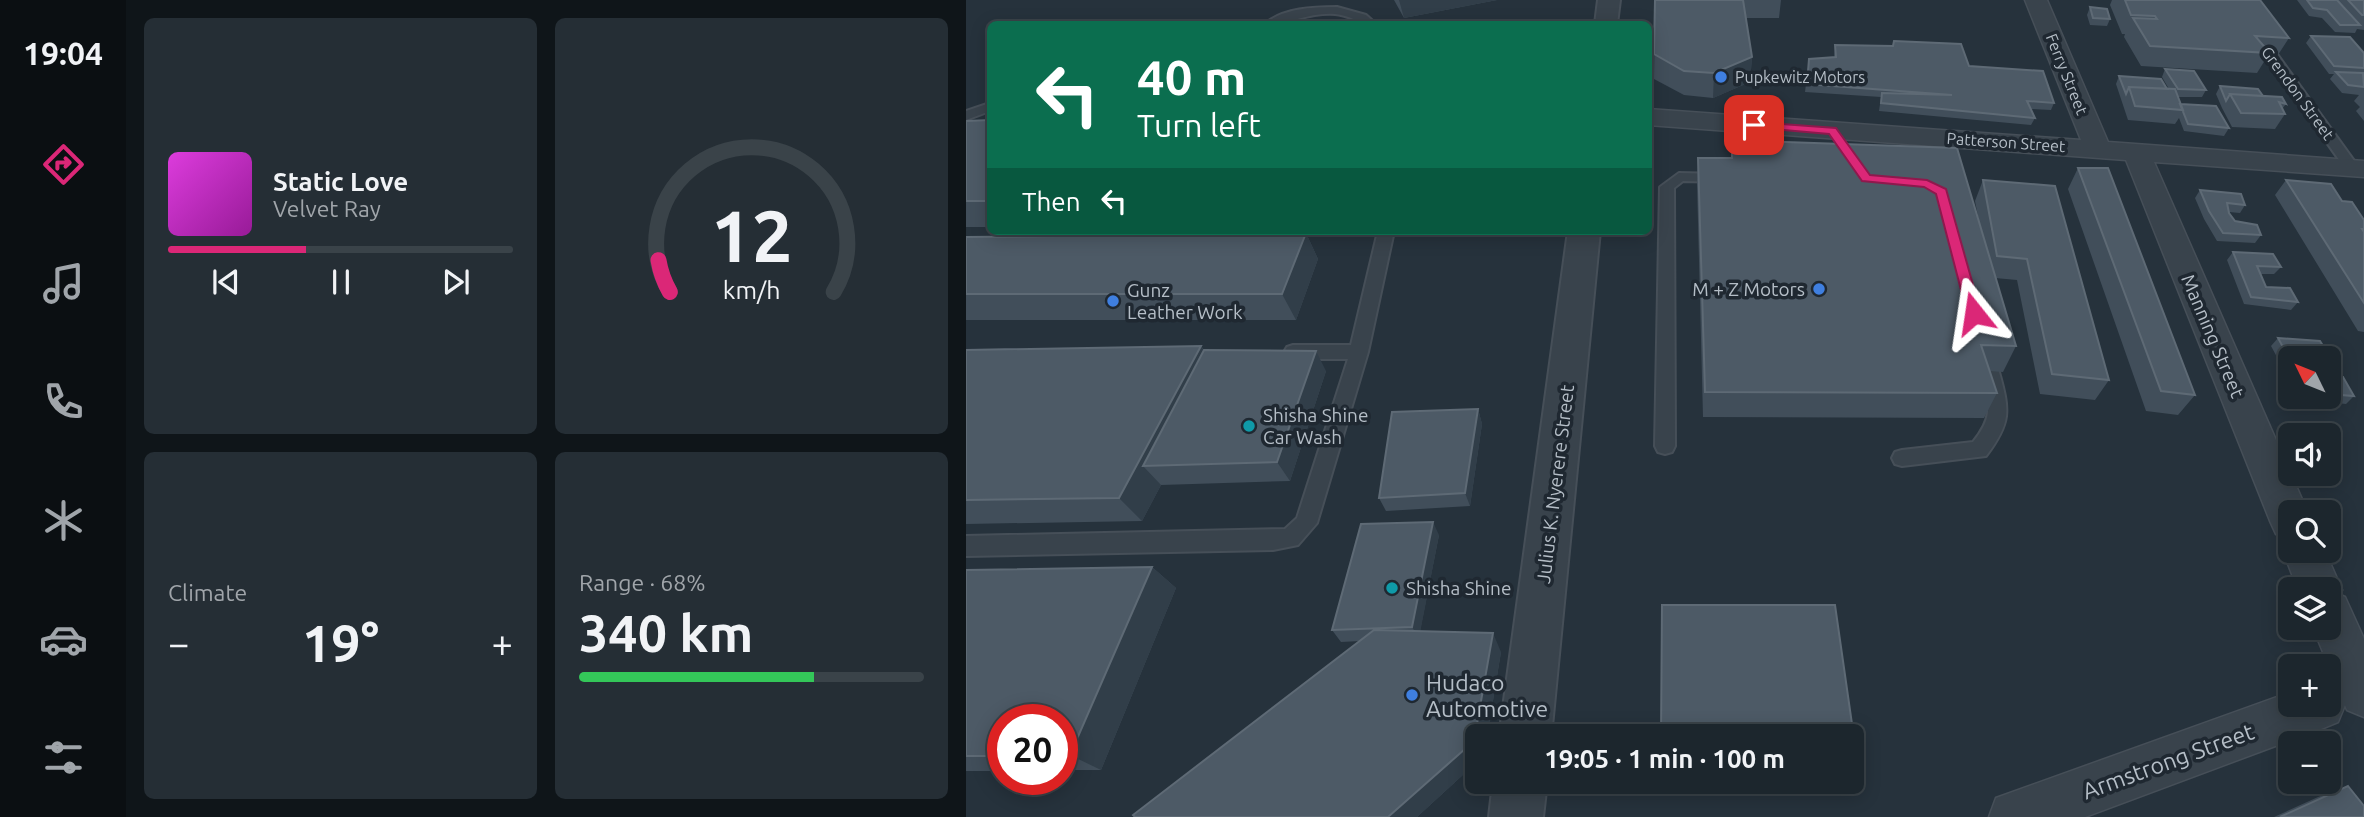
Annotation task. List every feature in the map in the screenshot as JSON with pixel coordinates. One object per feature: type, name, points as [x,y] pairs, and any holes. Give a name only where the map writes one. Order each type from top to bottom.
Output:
[{"type":"street","points":[[1606,21],[1609,0]]},
{"type":"street","name":"Ferry Street","points":[[2036,0],[2097,148]]},
{"type":"street","name":"Patterson Street","points":[[1652,117],[1839,140],[2097,148],[2360,174]]},
{"type":"street","name":"Manning Street","points":[[2136,152],[2282,500]]},
{"type":"street","name":"Julius K. Nyerere Street","points":[[1527,724],[1584,235]]},
{"type":"street","points":[[2335,640],[2348,696]]},
{"type":"street","name":"Armstrong Street","points":[[2015,817],[2348,696]]},
{"type":"street","points":[[1516,817],[1519,794]]},
{"type":"lane","name":"Grendon Street","points":[[2232,0],[2360,174]]},
{"type":"lane","points":[[1276,21],[1333,10],[1352,13],[1365,21]]},
{"type":"lane","points":[[966,116],[987,108]]},
{"type":"lane","points":[[1665,446],[1667,187],[1679,177],[1732,178]]},
{"type":"lane","points":[[966,546],[1290,538],[1306,523],[1359,352],[1385,235]]},
{"type":"lane","points":[[1278,352],[1359,352]]},
{"type":"lane","points":[[1902,458],[1979,450],[1997,429],[2000,410],[1986,358]]},
{"type":"building","points":[[1655,0],[1743,0],[1752,57],[1714,73],[1684,71],[1654,54]]},
{"type":"building","points":[[2125,0],[2260,0],[2289,38],[2255,36],[2270,53],[2150,46],[2133,18],[2157,19],[2155,16],[2131,15]]},
{"type":"building","points":[[2307,0],[2337,0],[2360,25],[2340,25],[2327,10],[2313,8]]},
{"type":"building","points":[[2348,0],[2364,0],[2364,15],[2362,15]]},
{"type":"building","points":[[2090,7],[2107,9],[2110,19],[2093,18]]},
{"type":"building","points":[[2311,36],[2350,37],[2364,53],[2364,68],[2334,66]]},
{"type":"building","points":[[1894,41],[1961,44],[1969,66],[2043,71],[2054,103],[2027,101],[2035,118],[1881,103],[1882,93],[1952,95],[1807,84],[1809,59],[1836,57],[1835,45],[1893,46]]},
{"type":"building","points":[[2165,69],[2194,71],[2206,90],[2178,89]]},
{"type":"building","points":[[2336,72],[2363,73],[2364,87],[2348,85]]},
{"type":"building","points":[[2119,76],[2161,79],[2167,89],[2129,87],[2126,94]]},
{"type":"building","points":[[2220,86],[2258,89],[2263,96],[2230,94],[2226,101]]},
{"type":"building","points":[[2129,87],[2175,89],[2183,110],[2135,106]]},
{"type":"building","points":[[2230,94],[2282,97],[2286,104],[2279,102],[2285,114],[2241,113]]},
{"type":"building","points":[[2180,104],[2216,106],[2229,128],[2188,124]]},
{"type":"building","points":[[987,120],[987,201],[966,201],[966,121]]},
{"type":"building","points":[[1732,140],[1957,148],[2016,346],[1981,345],[1997,393],[1705,392],[1698,158],[1732,158]]},
{"type":"building","points":[[2078,168],[2108,168],[2195,395],[2161,391]]},
{"type":"building","points":[[1983,180],[2055,186],[2109,380],[2052,374],[2027,259],[1997,256]]},
{"type":"building","points":[[2286,180],[2331,184],[2342,201],[2352,202],[2364,220],[2364,303]]},
{"type":"building","points":[[2200,190],[2241,194],[2245,205],[2227,203],[2229,213],[2235,221],[2257,225],[2261,235],[2223,233]]},
{"type":"building","points":[[1305,235],[1282,294],[966,294],[966,237]]},
{"type":"building","points":[[2233,252],[2273,254],[2281,267],[2257,266],[2266,287],[2290,288],[2298,302],[2251,297]]},
{"type":"building","points":[[2278,338],[2320,341],[2323,346],[2282,346]]},
{"type":"building","points":[[1201,346],[1119,498],[966,500],[966,350]]},
{"type":"building","name":"Shisha Shine Car Wash","points":[[1204,350],[1316,351],[1277,462],[1143,466]]},
{"type":"building","points":[[2342,377],[2343,377],[2354,396],[2342,395]]},
{"type":"building","points":[[1478,409],[1465,493],[1379,498],[1392,412]]},
{"type":"building","name":"Shisha Shine","points":[[1433,522],[1412,627],[1332,630],[1361,524]]},
{"type":"building","points":[[1152,567],[1078,737],[1078,704],[987,704],[987,756],[966,756],[966,570]]},
{"type":"building","points":[[1662,605],[1835,605],[1852,724],[1661,724]]},
{"type":"building","name":"Hudaco Automotive","points":[[1374,630],[1493,633],[1477,724],[1465,724],[1465,749],[1388,817],[1133,815]]},
{"type":"building","points":[[2348,786],[2364,806],[2364,817],[2280,817],[2330,794],[2341,794],[2341,789]]},
{"type":"place","name":"Pupkewitz Motors","points":[[1721,77]]},
{"type":"place","name":"M + Z Motors","points":[[1819,289]]},
{"type":"place","name":"Gunz Leather Work","points":[[1113,301]]},
{"type":"place","name":"Shisha Shine Car Wash","points":[[1249,426]]},
{"type":"place","name":"Shisha Shine","points":[[1392,588]]},
{"type":"place","name":"Hudaco Automotive","points":[[1412,695]]},
{"type":"route","points":[[1754,125],[1832,131],[1866,178],[1927,184],[1942,192],[1974,313]]}]
